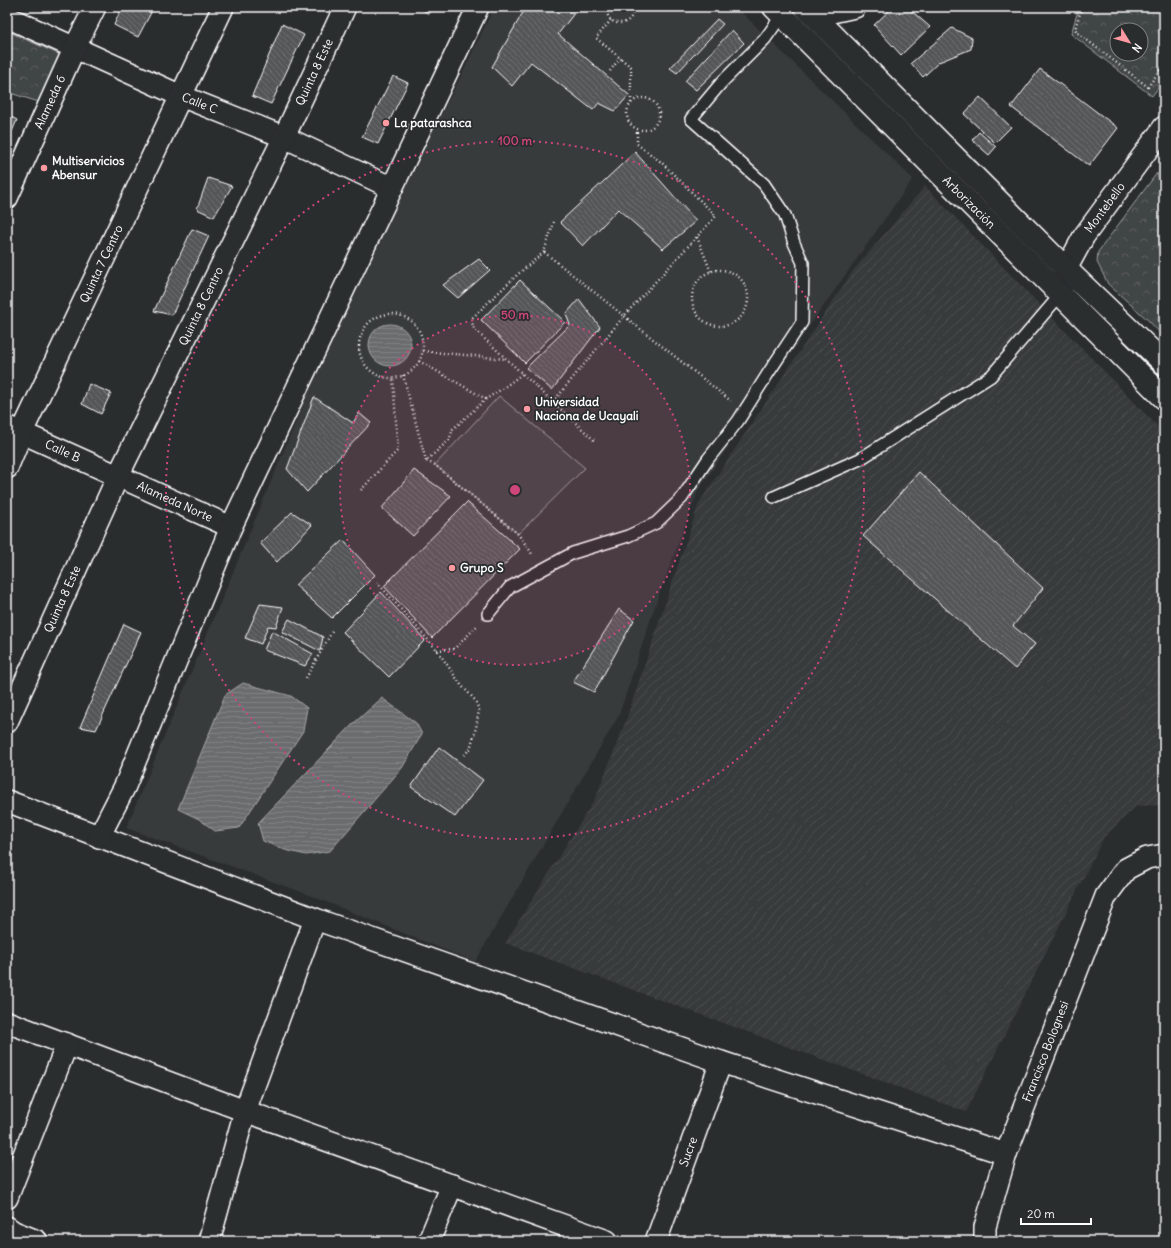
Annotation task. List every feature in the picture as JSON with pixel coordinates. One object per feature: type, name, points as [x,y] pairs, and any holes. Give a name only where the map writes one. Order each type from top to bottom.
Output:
[{"type":"main road","name":"Arborización","points":[[808,10],[1066,269],[1164,362]]},
{"type":"main road","name":"Arborización","points":[[778,11],[1164,398]]},
{"type":"street","name":"Quinta 7 Centro","points":[[7,468],[15,429],[181,96],[223,7]]},
{"type":"street","name":"Quinta 8 Este","points":[[284,137],[345,7]]},
{"type":"street","points":[[99,838],[125,786],[231,527],[478,7]]},
{"type":"street","points":[[808,10],[832,12],[855,7]]},
{"type":"street","name":"Alameda 6","points":[[7,198],[76,47],[88,10]]},
{"type":"street","name":"Calle C","points":[[7,16],[181,96],[284,137],[392,188]]},
{"type":"street","name":"Montebello","points":[[1060,295],[1066,269],[1084,236],[1164,127]]},
{"type":"street","name":"Quinta 8 Centro","points":[[118,476],[284,137]]},
{"type":"street","name":"Calle B","points":[[15,429],[118,476]]},
{"type":"street","name":"Quinta 8 Este","points":[[7,722],[118,476]]},
{"type":"street","name":"Alameda Norte","points":[[118,476],[231,527]]},
{"type":"street","points":[[7,801],[99,838],[315,919],[721,1062],[1006,1154]]},
{"type":"street","name":"Francisco Bolognesi","points":[[985,1241],[985,1227],[1006,1154],[1106,896],[1126,869],[1147,858],[1164,854]]},
{"type":"street","points":[[209,1241],[246,1111],[315,919]]},
{"type":"street","points":[[7,1022],[246,1111],[607,1241]]},
{"type":"street","points":[[7,1198],[66,1044]]},
{"type":"street","name":"Sucre","points":[[656,1241],[721,1062]]},
{"type":"street","points":[[429,1241],[452,1186]]},
{"type":"street","points":[[7,1226],[14,1232],[37,1241]]},
{"type":"lane","points":[[488,614],[510,587],[573,554],[628,536],[656,523],[682,498],[708,459],[738,421],[768,372],[802,322],[803,263],[794,243],[785,215],[764,184],[691,119],[722,82],[765,39],[778,11]]},
{"type":"lane","points":[[774,497],[860,459],[991,376],[1060,295]]},
{"type":"path","points":[[607,7],[606,13],[611,20],[619,24],[628,21],[633,13],[633,7]]},
{"type":"path","points":[[1082,7],[1075,29],[1079,34],[1148,87],[1164,64]]},
{"type":"path","points":[[611,20],[596,38],[631,67],[631,103]]},
{"type":"path","points":[[610,71],[620,58]]},
{"type":"path","points":[[646,98],[654,103],[659,112],[658,118],[652,127],[648,129],[637,129],[629,122],[627,117],[628,107],[631,103],[635,100],[646,98]]},
{"type":"path","points":[[553,402],[624,316],[716,216],[661,162],[637,144],[637,129]]},
{"type":"path","points":[[554,222],[544,252],[517,275],[471,319],[474,329],[594,440]]},
{"type":"path","points":[[697,237],[711,272]]},
{"type":"path","points":[[544,252],[744,412]]},
{"type":"path","points":[[720,270],[737,276],[747,291],[748,300],[746,309],[734,322],[725,326],[716,326],[707,323],[699,317],[694,310],[692,301],[693,291],[703,276],[711,272],[720,270]]},
{"type":"path","points":[[383,314],[394,314],[404,316],[419,330],[423,340],[423,351],[419,361],[412,370],[403,376],[393,378],[382,377],[372,373],[365,366],[360,356],[358,346],[360,336],[365,326],[369,322],[383,314]]},
{"type":"path","points":[[423,351],[506,359]]},
{"type":"path","points":[[419,361],[486,399]]},
{"type":"path","points":[[426,461],[449,440],[454,429],[486,399],[522,374]]},
{"type":"path","points":[[403,376],[426,461]]},
{"type":"path","points":[[361,490],[398,450],[393,378]]},
{"type":"path","points":[[426,461],[435,465],[518,534],[531,552],[536,573]]},
{"type":"path","points":[[377,582],[437,650],[461,685],[475,700],[479,710],[476,728],[470,748],[463,756]]},
{"type":"path","points":[[437,650],[454,649],[488,614]]},
{"type":"path","points":[[306,678],[333,630]]},
{"type":"shaded area","name":"Universidad Naciona de Ucayali","points":[[494,7],[736,7],[913,179],[808,328],[698,491],[657,600],[619,715],[475,962],[304,893],[126,828],[351,290],[463,72]]},
{"type":"shaded area","points":[[925,186],[1164,433],[1164,805],[1137,806],[1104,837],[966,1112],[505,943],[595,799],[625,723],[699,503],[853,271]]},
{"type":"shaded area","points":[[386,324],[394,324],[402,327],[408,333],[411,345],[408,357],[402,363],[394,366],[386,366],[378,363],[372,357],[369,349],[369,341],[372,333],[378,327]]},
{"type":"shaded area","points":[[243,683],[291,696],[307,708],[303,731],[239,828],[215,831],[199,819],[178,809],[225,695]]},
{"type":"shaded area","points":[[382,698],[416,723],[422,734],[402,768],[330,851],[306,855],[285,850],[263,841],[258,823],[354,723]]},
{"type":"green space","points":[[1079,7],[1164,7],[1164,80],[1152,96],[1071,34]]},
{"type":"green space","points":[[7,31],[65,57],[42,103],[7,92]]},
{"type":"green space","points":[[1157,173],[1164,197],[1164,337],[1149,321],[1108,284],[1097,262],[1098,252]]},
{"type":"green space","points":[[499,396],[585,468],[518,534],[435,465]]},
{"type":"building","points":[[122,7],[154,7],[138,37],[114,25]]},
{"type":"building","points":[[419,7],[433,7],[429,14]]},
{"type":"building","points":[[526,7],[579,7],[558,34],[629,95],[615,111],[599,103],[593,110],[531,62],[512,86],[492,67]]},
{"type":"building","points":[[893,7],[907,7],[930,27],[901,55],[874,25]]},
{"type":"building","points":[[717,19],[723,24],[677,73],[670,68]]},
{"type":"building","points":[[282,24],[304,35],[271,104],[252,96]]},
{"type":"building","points":[[952,28],[972,38],[971,49],[939,62],[923,77],[911,63]]},
{"type":"building","points":[[732,30],[744,43],[696,90],[685,81]]},
{"type":"building","points":[[1040,69],[1118,128],[1089,166],[1011,107]]},
{"type":"building","points":[[393,76],[408,83],[378,144],[362,137]]},
{"type":"building","points":[[980,97],[1011,127],[995,143],[964,114]]},
{"type":"building","points":[[7,115],[17,120],[7,143]]},
{"type":"building","points":[[979,132],[996,147],[989,155],[972,140]]},
{"type":"building","points":[[635,152],[696,221],[663,249],[618,209],[583,246],[560,222]]},
{"type":"building","points":[[208,178],[232,186],[214,217],[197,209]]},
{"type":"building","points":[[192,229],[209,236],[172,315],[154,311]]},
{"type":"building","points":[[479,259],[490,270],[458,298],[443,285]]},
{"type":"building","points":[[520,280],[565,322],[525,363],[481,320]]},
{"type":"building","points":[[579,299],[600,327],[552,390],[526,368],[570,325],[566,314]]},
{"type":"building","points":[[89,384],[111,393],[101,414],[82,404]]},
{"type":"building","points":[[314,397],[353,423],[359,413],[371,423],[307,492],[287,469]]},
{"type":"building","points":[[414,470],[451,496],[413,536],[382,508]]},
{"type":"building","points":[[919,472],[1043,588],[1013,626],[1035,644],[1015,669],[863,536]]},
{"type":"building","name":"Grupo S","points":[[467,502],[520,549],[432,638],[384,586]]},
{"type":"building","points":[[292,512],[312,525],[277,562],[260,543]]},
{"type":"building","points":[[343,540],[375,575],[332,618],[295,585]]},
{"type":"building","points":[[381,592],[425,640],[389,677],[343,632]]},
{"type":"building","points":[[260,604],[283,607],[276,627],[268,626],[261,644],[245,638]]},
{"type":"building","points":[[619,609],[634,620],[594,692],[573,682]]},
{"type":"building","points":[[289,619],[323,637],[320,651],[282,632]]},
{"type":"building","points":[[124,624],[141,632],[96,730],[80,727]]},
{"type":"building","points":[[272,631],[313,654],[305,666],[264,650]]},
{"type":"building","points":[[439,747],[483,780],[455,817],[411,787]]},
{"type":"place","name":"La patarashca","points":[[386,123]]},
{"type":"place","name":"Multiservicios Abensur","points":[[44,168]]},
{"type":"place","name":"Universidad Naciona de Ucayali","points":[[527,409]]},
{"type":"place","name":"Grupo S","points":[[452,568]]}]
